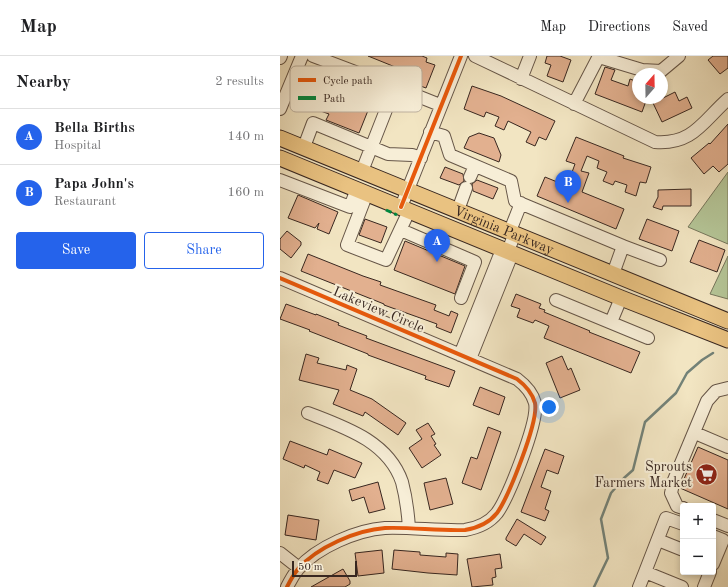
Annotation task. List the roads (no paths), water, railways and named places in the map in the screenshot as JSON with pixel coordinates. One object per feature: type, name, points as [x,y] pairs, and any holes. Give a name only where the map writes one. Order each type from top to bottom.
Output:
[{"type":"main road","name":"Virginia Parkway","points":[[280,138],[728,321]]},
{"type":"main road","name":"Virginia Parkway","points":[[280,158],[621,298],[728,340]]},
{"type":"street","points":[[298,66],[302,56]]},
{"type":"street","points":[[313,56],[339,66]]},
{"type":"street","points":[[362,191],[347,245],[386,260],[401,230],[408,190],[440,105],[461,56]]},
{"type":"street","points":[[475,56],[655,142],[664,143],[679,140],[690,135],[728,100]]},
{"type":"street","points":[[521,78],[530,56]]},
{"type":"street","points":[[574,104],[599,56],[642,70],[661,71],[679,56]]},
{"type":"street","points":[[280,109],[290,85]]},
{"type":"street","points":[[422,98],[440,105]]},
{"type":"street","points":[[362,171],[385,112]]},
{"type":"street","points":[[304,147],[313,123],[388,154],[412,155],[421,158]]},
{"type":"street","points":[[430,132],[444,136],[450,155],[470,177],[511,181],[515,201],[660,260]]},
{"type":"street","points":[[458,210],[470,177]]},
{"type":"street","points":[[280,180],[350,207],[362,191]]},
{"type":"street","points":[[465,357],[488,313],[510,259],[508,251],[521,203]]},
{"type":"street","points":[[401,230],[475,262],[460,298]]},
{"type":"street","points":[[613,274],[623,246]]},
{"type":"street","points":[[465,357],[499,257],[508,251]]},
{"type":"street","name":"Lakeview Circle","points":[[280,278],[517,379],[526,386],[531,394],[535,403],[536,412],[533,426],[508,492],[497,513],[490,520],[477,527],[465,530],[410,528],[384,528],[371,530],[352,535],[325,548],[299,568]]},
{"type":"street","points":[[611,322],[621,298]]},
{"type":"street","points":[[556,300],[648,338]]},
{"type":"street","points":[[680,507],[677,506],[671,493],[674,480],[707,402],[716,391],[728,388]]},
{"type":"street","points":[[308,413],[350,430],[370,441],[385,454],[393,464],[401,481],[410,528]]},
{"type":"street","points":[[695,433],[728,447]]},
{"type":"street","points":[[639,587],[666,518],[680,523]]},
{"type":"street","points":[[716,521],[728,526]]},
{"type":"street","points":[[716,537],[723,540],[716,556]]},
{"type":"street","points":[[658,540],[680,549]]},
{"type":"street","points":[[280,553],[299,568],[287,587]]},
{"type":"street","points":[[645,572],[682,587]]},
{"type":"street","points":[[704,587],[708,575]]},
{"type":"waterway","points":[[594,587],[608,558],[601,519],[611,493],[633,470],[645,422],[676,393],[687,373],[713,353]]},
{"type":"place","name":"Papa John's","points":[[568,203]]},
{"type":"place","name":"Bella Births","points":[[437,262]]},
{"type":"place","name":"Sprouts Farmers Market","points":[[707,474]]}]
